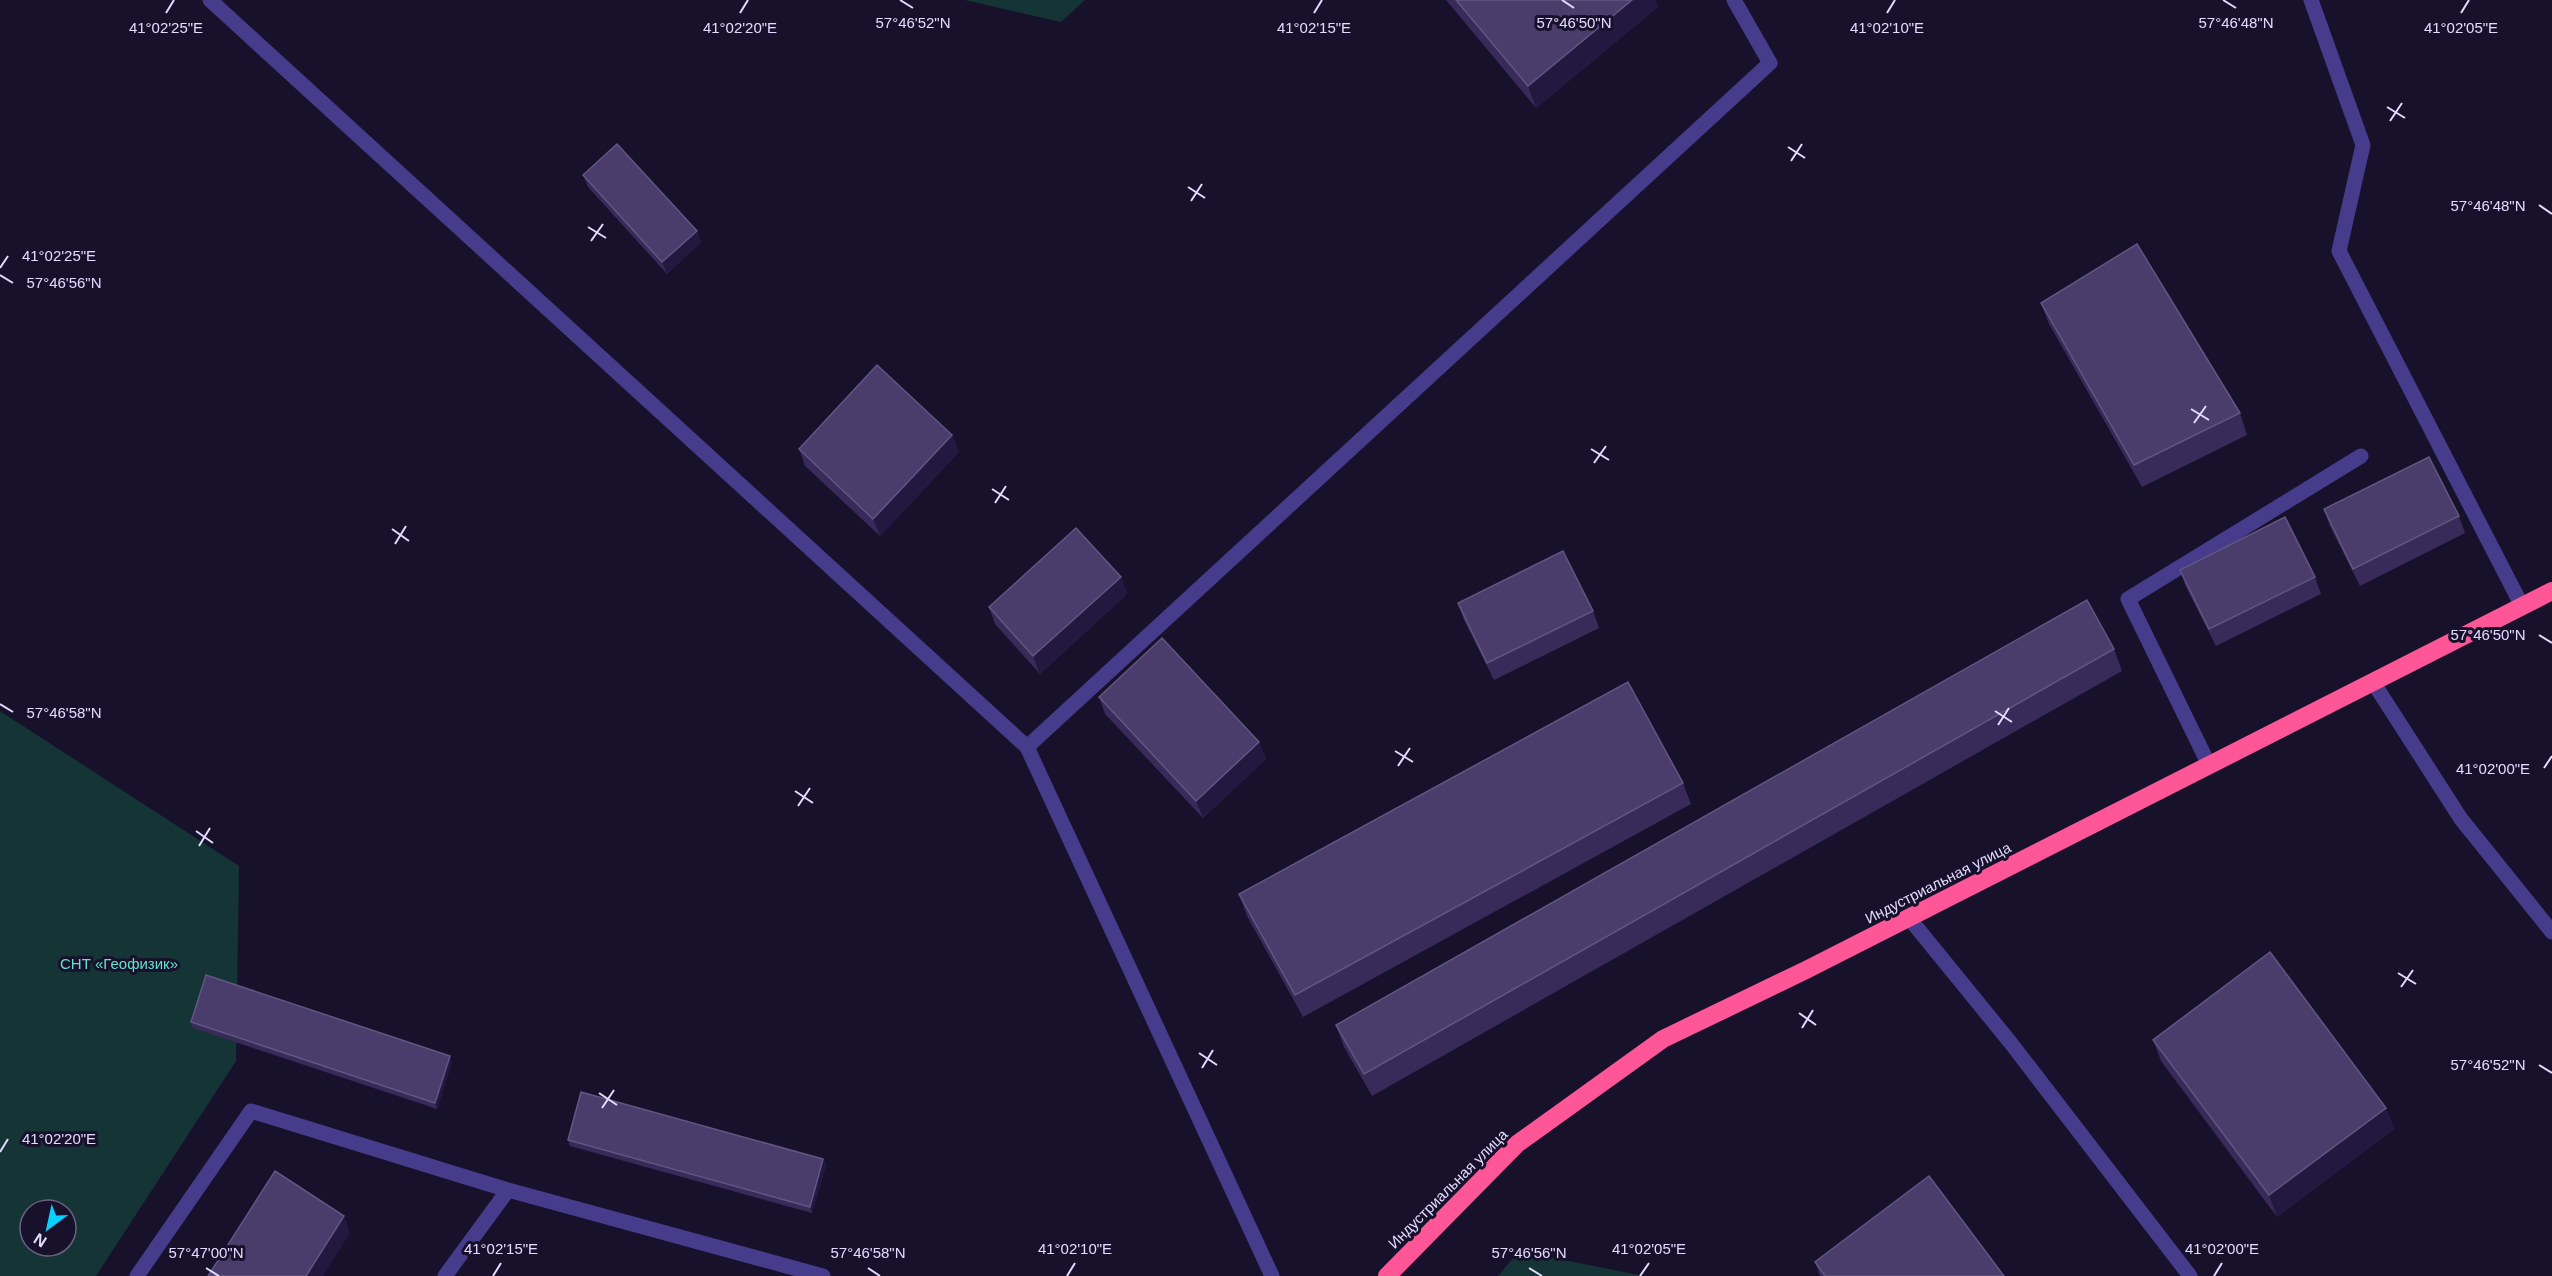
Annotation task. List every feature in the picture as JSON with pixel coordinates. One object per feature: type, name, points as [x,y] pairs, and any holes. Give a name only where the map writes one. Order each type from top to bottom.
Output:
[{"type":"highway","name":"Индустриальная улица","points":[[1387,1276],[1517,1144],[1663,1039],[1806,970],[2552,591]]},
{"type":"street","points":[[210,0],[1027,747],[1272,1276]]},
{"type":"street","points":[[1027,747],[1770,63],[1734,0]]},
{"type":"street","points":[[2311,0],[2363,146],[2339,251],[2522,606]]},
{"type":"street","points":[[2209,765],[2128,599],[2361,456]]},
{"type":"street","points":[[2373,682],[2462,819],[2552,932]]},
{"type":"street","points":[[1909,918],[2010,1042],[2190,1276]]},
{"type":"street","points":[[137,1276],[251,1111],[508,1190],[823,1276]]},
{"type":"street","points":[[445,1276],[508,1190]]},
{"type":"green space","points":[[965,0],[1085,0],[1061,22]]},
{"type":"green space","name":"СНТ «Геофизик»","points":[[0,711],[239,866],[236,1061],[96,1276],[0,1276]]},
{"type":"green space","points":[[1519,1251],[1644,1276],[1498,1276]]},
{"type":"building","points":[[1456,0],[1632,0],[1528,86]]},
{"type":"building","points":[[617,144],[697,231],[662,262],[583,175]]},
{"type":"building","points":[[2137,244],[2240,413],[2134,465],[2041,303]]},
{"type":"building","points":[[877,365],[952,435],[873,519],[799,449]]},
{"type":"building","points":[[2429,457],[2459,516],[2353,569],[2324,509]]},
{"type":"building","points":[[2285,517],[2315,577],[2209,629],[2180,570]]},
{"type":"building","points":[[1076,528],[1121,577],[1033,656],[989,607]]},
{"type":"building","points":[[1563,551],[1593,611],[1487,663],[1458,603]]},
{"type":"building","points":[[2087,600],[2114,649],[1364,1074],[1336,1025]]},
{"type":"building","points":[[1162,638],[1259,742],[1196,801],[1099,697]]},
{"type":"building","points":[[1628,682],[1683,783],[1295,995],[1239,894]]},
{"type":"building","points":[[2270,952],[2386,1108],[2269,1195],[2153,1040]]},
{"type":"building","points":[[206,975],[450,1056],[435,1103],[191,1022]]},
{"type":"building","points":[[581,1092],[823,1159],[810,1207],[568,1140]]},
{"type":"building","points":[[275,1171],[344,1216],[306,1276],[208,1276]]},
{"type":"building","points":[[1929,1176],[2004,1276],[1825,1276],[1815,1262]]}]
